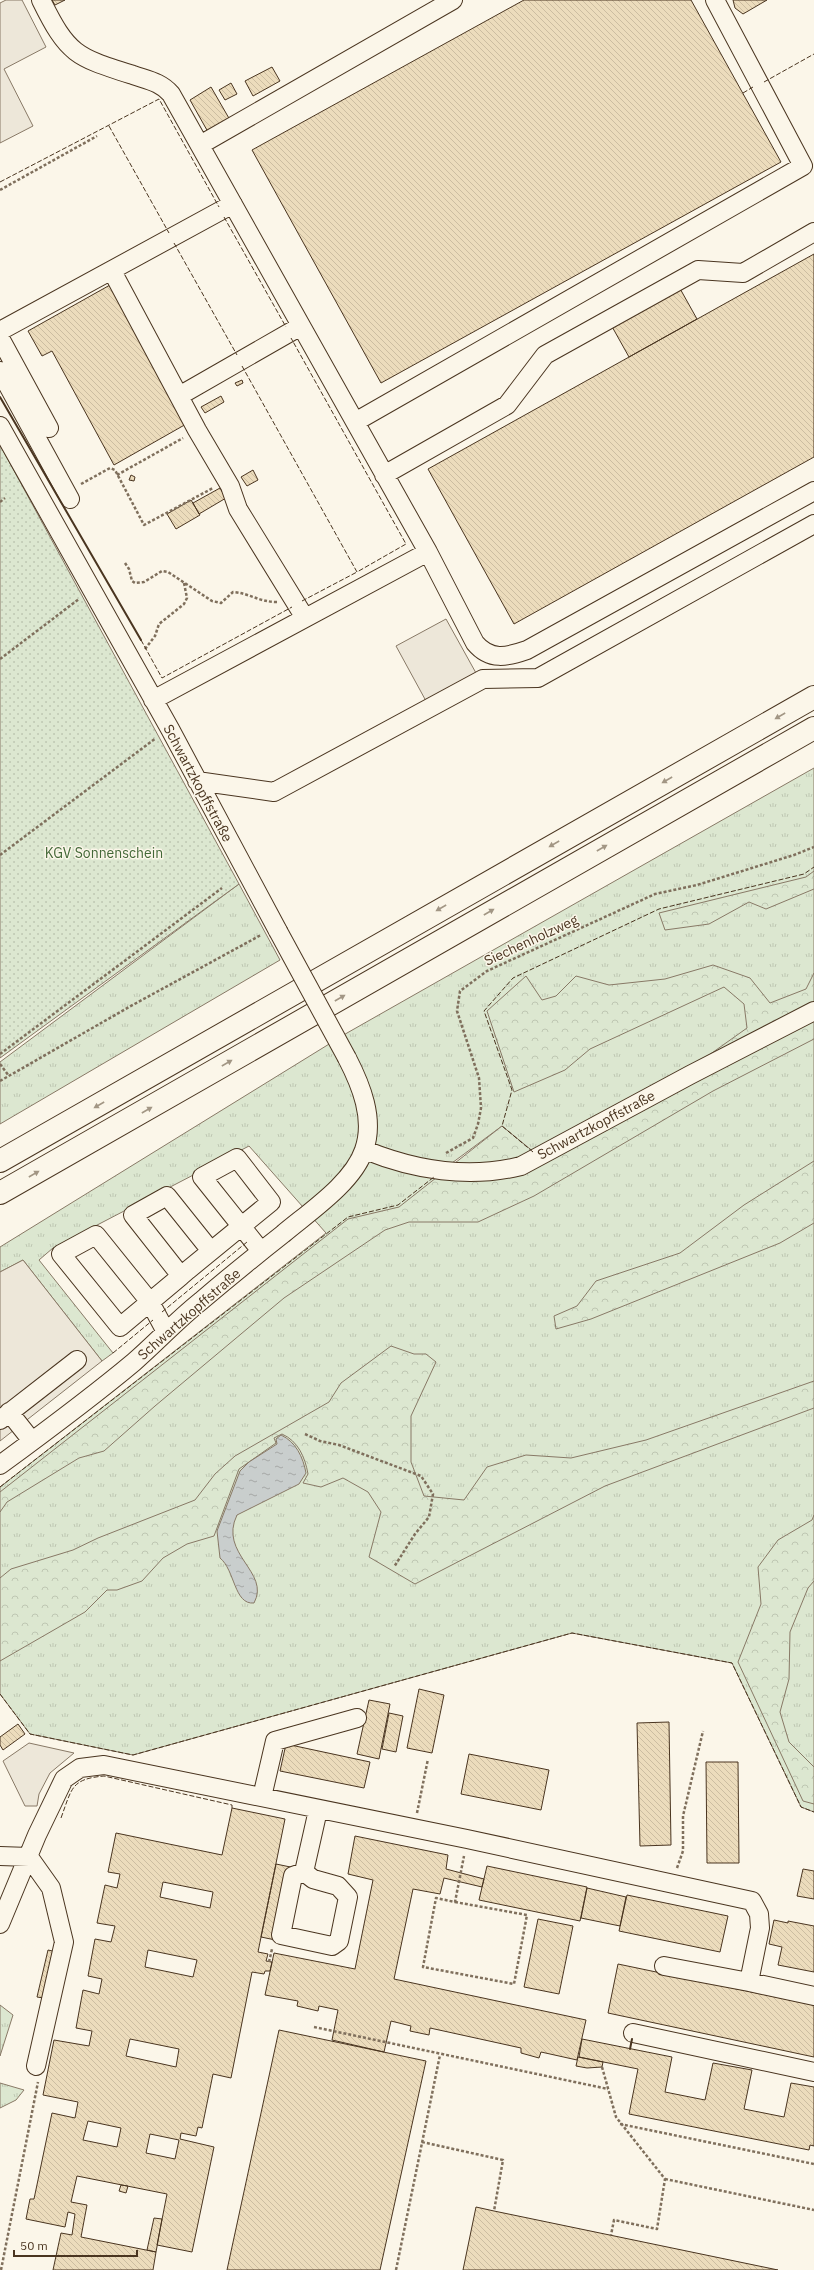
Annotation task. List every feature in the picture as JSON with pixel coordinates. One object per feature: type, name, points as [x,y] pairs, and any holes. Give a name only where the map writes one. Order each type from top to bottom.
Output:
[{"type":"highway","points":[[0,1161],[814,697]]},
{"type":"highway","points":[[0,1193],[814,728]]},
{"type":"street","points":[[41,0],[65,43],[79,54],[94,63],[165,87],[171,94],[428,552],[475,643],[482,651],[494,656],[509,656],[527,650],[814,491]]},
{"type":"street","points":[[200,145],[453,0]]},
{"type":"street","points":[[355,422],[803,166],[715,0]]},
{"type":"street","points":[[0,331],[233,204]]},
{"type":"street","points":[[384,475],[506,405],[545,355],[552,351],[698,270],[743,273],[814,232]]},
{"type":"street","points":[[112,271],[226,481],[238,509],[305,618]]},
{"type":"street","points":[[179,396],[301,326]]},
{"type":"street","points":[[0,338],[50,428]]},
{"type":"street","points":[[0,371],[70,499]]},
{"type":"street","name":"Schwartzkopffstraße","points":[[0,426],[170,729],[347,1058],[361,1089],[368,1121],[365,1150],[358,1164],[350,1174],[261,1252],[200,1301],[134,1361],[0,1466]]},
{"type":"street","points":[[197,781],[274,792],[483,680],[538,678],[814,524]]},
{"type":"street","points":[[153,700],[428,552]]},
{"type":"street","name":"Schwartzkopffstraße","points":[[365,1150],[403,1164],[453,1172],[502,1171],[521,1166],[690,1075],[814,1011]]},
{"type":"street","points":[[181,1276],[133,1214],[167,1196],[211,1252]]},
{"type":"street","points":[[166,1332],[150,1302],[96,1235],[61,1254],[120,1327],[150,1302],[181,1276],[211,1252],[241,1226],[261,1252]]},
{"type":"street","points":[[32,1441],[5,1416],[77,1360]]},
{"type":"street","points":[[262,1798],[275,1740],[357,1718]]},
{"type":"street","points":[[0,1924],[37,1835],[64,1779],[80,1768],[89,1765],[120,1768],[318,1810],[467,1839],[752,1901],[759,1914],[760,1928],[749,1982]]},
{"type":"street","points":[[304,1872],[318,1810]]},
{"type":"street","points":[[0,1856],[29,1857]]},
{"type":"street","points":[[29,1857],[51,1888],[64,1942],[38,2071]]},
{"type":"street","points":[[304,1872],[313,1879],[338,1886],[348,1897],[339,1941],[332,1946],[281,1935],[293,1876],[304,1872]]},
{"type":"street","points":[[664,1966],[814,1996]]},
{"type":"street","points":[[633,2034],[814,2072]]},
{"type":"path","points":[[0,190],[97,136]]},
{"type":"path","points":[[117,475],[197,430]]},
{"type":"path","points":[[77,478],[80,484],[110,468],[115,470],[144,525],[226,481]]},
{"type":"path","points":[[0,502],[5,498]]},
{"type":"path","points":[[125,563],[135,583],[144,582],[162,570],[212,601],[221,603],[232,592],[246,593],[264,602],[280,602],[285,595],[285,587]]},
{"type":"path","points":[[129,656],[146,648],[155,636],[159,624],[184,604],[187,598],[184,583]]},
{"type":"path","points":[[0,659],[93,590]]},
{"type":"path","points":[[0,855],[170,729]]},
{"type":"path","name":"Siechenholzweg","points":[[422,1167],[473,1138],[478,1124],[481,1108],[480,1078],[457,1011],[460,990],[487,970],[655,894],[697,885],[794,855],[814,847]]},
{"type":"path","points":[[0,1049],[1,1053],[222,888]]},
{"type":"path","points":[[0,1081],[129,1007],[277,929]]},
{"type":"path","points":[[0,1064],[9,1076]]},
{"type":"path","points":[[306,1434],[320,1441],[339,1445],[421,1476],[433,1494],[429,1516],[415,1534],[394,1567]]},
{"type":"path","points":[[676,1870],[682,1851],[683,1816],[703,1731]]},
{"type":"path","points":[[414,1829],[428,1759]]},
{"type":"path","points":[[455,1902],[467,1839]]},
{"type":"path","points":[[436,1898],[455,1902],[527,1915],[514,1984],[423,1967],[436,1898]]},
{"type":"path","points":[[314,2027],[440,2055],[608,2089]]},
{"type":"path","points":[[396,2270],[440,2055]]},
{"type":"path","points":[[602,2067],[616,2117],[620,2124],[665,2179],[814,2210]]},
{"type":"path","points":[[1,2270],[38,2071]]},
{"type":"path","points":[[620,2124],[814,2164]]},
{"type":"path","points":[[422,2142],[503,2160],[494,2211]]},
{"type":"path","points":[[611,2235],[614,2220],[657,2229],[665,2179]]},
{"type":"green space","name":"KGV Sonnenschein","points":[[0,445],[239,884],[0,1058]]},
{"type":"green space","points":[[814,768],[814,1812],[801,1807],[732,1663],[572,1633],[133,1755],[30,1734],[0,1694],[0,1487],[326,1233],[249,1146],[53,1248],[39,1260],[113,1353],[102,1361],[23,1260],[0,1272],[0,1247],[347,1033]],"holes":[[[502,1126],[538,1156],[433,1177]]]},
{"type":"green space","points":[[814,871],[814,889],[766,909],[749,902],[709,924],[665,930],[659,913],[806,877]]},
{"type":"green space","points":[[239,884],[280,960],[0,1124],[0,1062]]},
{"type":"green space","points":[[713,965],[750,978],[770,1003],[806,989],[814,973],[814,1039],[713,1091],[534,1196],[478,1222],[409,1222],[385,1230],[284,1298],[155,1406],[104,1451],[79,1458],[7,1502],[0,1512],[0,1492],[348,1219],[399,1207],[502,1126],[546,1162],[619,1119],[747,1028],[744,1004],[724,987],[590,1049],[565,1070],[514,1092],[487,1011],[526,976],[542,1000],[556,996],[576,976],[609,985],[665,979]]},
{"type":"green space","points":[[814,1161],[814,1223],[780,1243],[591,1319],[556,1329],[554,1316],[577,1306],[596,1281],[680,1253],[744,1205]]},
{"type":"green space","points":[[391,1346],[414,1354],[426,1354],[436,1362],[411,1416],[411,1462],[424,1496],[464,1500],[487,1467],[526,1455],[571,1458],[646,1440],[814,1381],[814,1408],[605,1486],[415,1584],[369,1557],[381,1512],[368,1492],[343,1478],[321,1487],[303,1483],[308,1474],[303,1456],[296,1445],[288,1437],[282,1434],[274,1438],[276,1443],[239,1469],[214,1536],[187,1544],[163,1558],[142,1581],[117,1590],[107,1590],[85,1612],[0,1661],[0,1578],[11,1569],[73,1550],[98,1538],[195,1500],[215,1474],[235,1456],[329,1402],[341,1383]]},
{"type":"green space","points":[[814,1515],[814,1581],[808,1588],[790,1632],[789,1679],[780,1712],[789,1742],[814,1767],[814,1804],[803,1801],[738,1662],[761,1604],[758,1567],[778,1540],[812,1520]]},
{"type":"green space","points":[[0,2005],[13,2015],[0,2056]]},
{"type":"green space","points":[[0,2083],[24,2090],[16,2100],[0,2108]]},
{"type":"shaded area","points":[[6,0],[22,0],[46,47],[4,69],[33,126],[0,143],[0,3]]},
{"type":"shaded area","points":[[446,619],[476,673],[426,701],[396,646]]},
{"type":"shaded area","points":[[23,1260],[102,1361],[0,1441],[0,1272]]},
{"type":"shaded area","points":[[29,1743],[74,1753],[50,1773],[39,1794],[37,1806],[25,1806],[3,1761]]},
{"type":"water","points":[[281,1435],[295,1446],[301,1456],[306,1473],[299,1484],[237,1515],[233,1529],[234,1541],[256,1582],[257,1592],[254,1603],[247,1602],[238,1593],[229,1570],[220,1558],[217,1531],[240,1471],[249,1462],[277,1444],[276,1439]]},
{"type":"building","points":[[52,0],[65,0],[55,5]]},
{"type":"building","points":[[524,0],[691,0],[781,162],[381,383],[252,150]]},
{"type":"building","points":[[733,0],[767,0],[743,14],[735,8]]},
{"type":"building","points":[[272,67],[280,81],[253,96],[245,81]]},
{"type":"building","points":[[231,83],[237,94],[225,100],[219,90]]},
{"type":"building","points":[[211,87],[230,120],[208,132],[190,100]]},
{"type":"building","points":[[814,254],[814,457],[514,624],[428,469]]},
{"type":"building","points":[[110,285],[188,423],[114,465],[52,351],[42,356],[28,331]]},
{"type":"building","points":[[678,285],[697,319],[629,357],[610,323]]},
{"type":"building","points":[[242,380],[243,383],[237,386],[235,383]]},
{"type":"building","points":[[221,396],[224,402],[205,413],[201,407]]},
{"type":"building","points":[[253,470],[258,480],[247,486],[241,477]]},
{"type":"building","points":[[131,475],[135,477],[134,481],[129,480]]},
{"type":"building","points":[[220,488],[226,498],[199,514],[193,503]]},
{"type":"building","points":[[191,500],[200,515],[176,529],[167,514]]},
{"type":"building","points":[[419,1689],[444,1695],[432,1753],[407,1748]]},
{"type":"building","points":[[369,1700],[390,1704],[379,1759],[357,1754]]},
{"type":"building","points":[[389,1713],[403,1716],[396,1752],[382,1749]]},
{"type":"building","points":[[669,1722],[671,1845],[640,1846],[637,1723]]},
{"type":"building","points":[[18,1724],[25,1734],[3,1750],[0,1745],[0,1737]]},
{"type":"building","points":[[286,1744],[370,1762],[364,1788],[280,1771]]},
{"type":"building","points":[[469,1754],[549,1770],[541,1810],[461,1794]]},
{"type":"building","points":[[706,1762],[738,1762],[739,1863],[707,1863]]},
{"type":"building","points":[[232,1808],[285,1819],[258,1952],[268,1954],[266,1961],[272,1962],[270,1971],[265,1971],[264,1974],[252,1972],[231,2078],[213,2074],[202,2128],[198,2127],[196,2136],[181,2133],[180,2139],[214,2147],[192,2252],[157,2245],[167,2194],[77,2176],[71,2202],[87,2205],[81,2237],[156,2252],[153,2270],[53,2270],[61,2233],[72,2235],[75,2214],[68,2212],[65,2227],[26,2219],[30,2199],[34,2199],[52,2113],[75,2118],[78,2102],[43,2095],[54,2040],[89,2046],[92,2031],[76,2028],[83,1990],[99,1994],[102,1979],[88,1976],[95,1939],[111,1942],[115,1926],[97,1923],[105,1885],[117,1888],[120,1874],[108,1872],[116,1833],[222,1855]],"holes":[[[163,1882],[213,1892],[210,1908],[160,1897]],[[148,1950],[197,1960],[193,1977],[145,1967]],[[130,2039],[179,2049],[176,2067],[126,2056]],[[88,2121],[121,2128],[117,2147],[83,2140]],[[150,2134],[179,2140],[175,2159],[146,2153]]]},
{"type":"building","points":[[355,1836],[448,1855],[446,1869],[484,1879],[482,1887],[444,1878],[440,1894],[413,1889],[394,1979],[586,2020],[577,2060],[541,2052],[539,2058],[521,2053],[521,2048],[430,2028],[429,2035],[410,2031],[411,2026],[391,2021],[384,2052],[332,2040],[338,2010],[319,2006],[318,2011],[297,2006],[298,2001],[265,1995],[274,1953],[355,1969],[373,1880],[348,1874]]},
{"type":"building","points":[[276,1864],[300,1869],[285,1942],[261,1937]]},
{"type":"building","points":[[487,1866],[587,1887],[580,1921],[479,1900]]},
{"type":"building","points":[[803,1869],[814,1871],[814,1899],[797,1896]]},
{"type":"building","points":[[587,1888],[626,1897],[620,1926],[581,1918]]},
{"type":"building","points":[[627,1895],[728,1916],[720,1952],[619,1931]]},
{"type":"building","points":[[538,1919],[573,1926],[559,1994],[524,1987]]},
{"type":"building","points":[[774,1920],[814,1926],[814,1972],[778,1965],[782,1947],[769,1944]]},
{"type":"building","points":[[48,1950],[61,1953],[50,1999],[37,1997]]},
{"type":"building","points":[[618,1964],[814,2005],[814,2057],[608,2013]]},
{"type":"building","points":[[279,2030],[426,2061],[380,2270],[227,2270]]},
{"type":"building","points":[[582,2039],[672,2057],[665,2092],[705,2100],[713,2063],[752,2070],[744,2109],[784,2117],[791,2083],[814,2087],[814,2146],[810,2145],[809,2150],[629,2114],[638,2069],[579,2057]]},
{"type":"building","points":[[578,2057],[603,2062],[602,2067],[587,2068],[576,2066]]},
{"type":"building","points":[[121,2185],[128,2186],[126,2193],[119,2191]]},
{"type":"building","points":[[476,2207],[494,2211],[778,2270],[463,2270]]},
{"type":"building","points":[[154,2218],[162,2219],[156,2252],[147,2250]]},
{"type":"fence","points":[[764,82],[814,54]]},
{"type":"fence","points":[[743,93],[753,87]]},
{"type":"fence","points":[[0,182],[159,99],[219,207]]},
{"type":"fence","points":[[109,126],[169,233]]},
{"type":"fence","points":[[224,217],[286,327]]},
{"type":"fence","points":[[174,243],[237,355]]},
{"type":"fence","points":[[242,366],[357,572],[406,544],[291,338]]},
{"type":"fence","points":[[302,601],[357,572]]},
{"type":"fence","points":[[141,640],[162,678],[292,607]]},
{"type":"fence","points":[[533,1152],[502,1126],[512,1090],[484,1011],[513,978],[659,909],[804,874],[814,867]]},
{"type":"fence","points":[[0,1487],[348,1217],[398,1205],[434,1177]]},
{"type":"fence","points":[[162,1312],[247,1242]]},
{"type":"fence","points":[[113,1353],[153,1320]]},
{"type":"fence","points":[[0,1694],[30,1734],[133,1755],[572,1633],[732,1663],[801,1807],[814,1812]]},
{"type":"fence","points":[[61,1818],[74,1787],[79,1783],[93,1777],[104,1776],[232,1805],[232,1808]]},
{"type":"wall","points":[[0,397],[141,640]]},
{"type":"wall","points":[[630,2049],[632,2039]]}]
